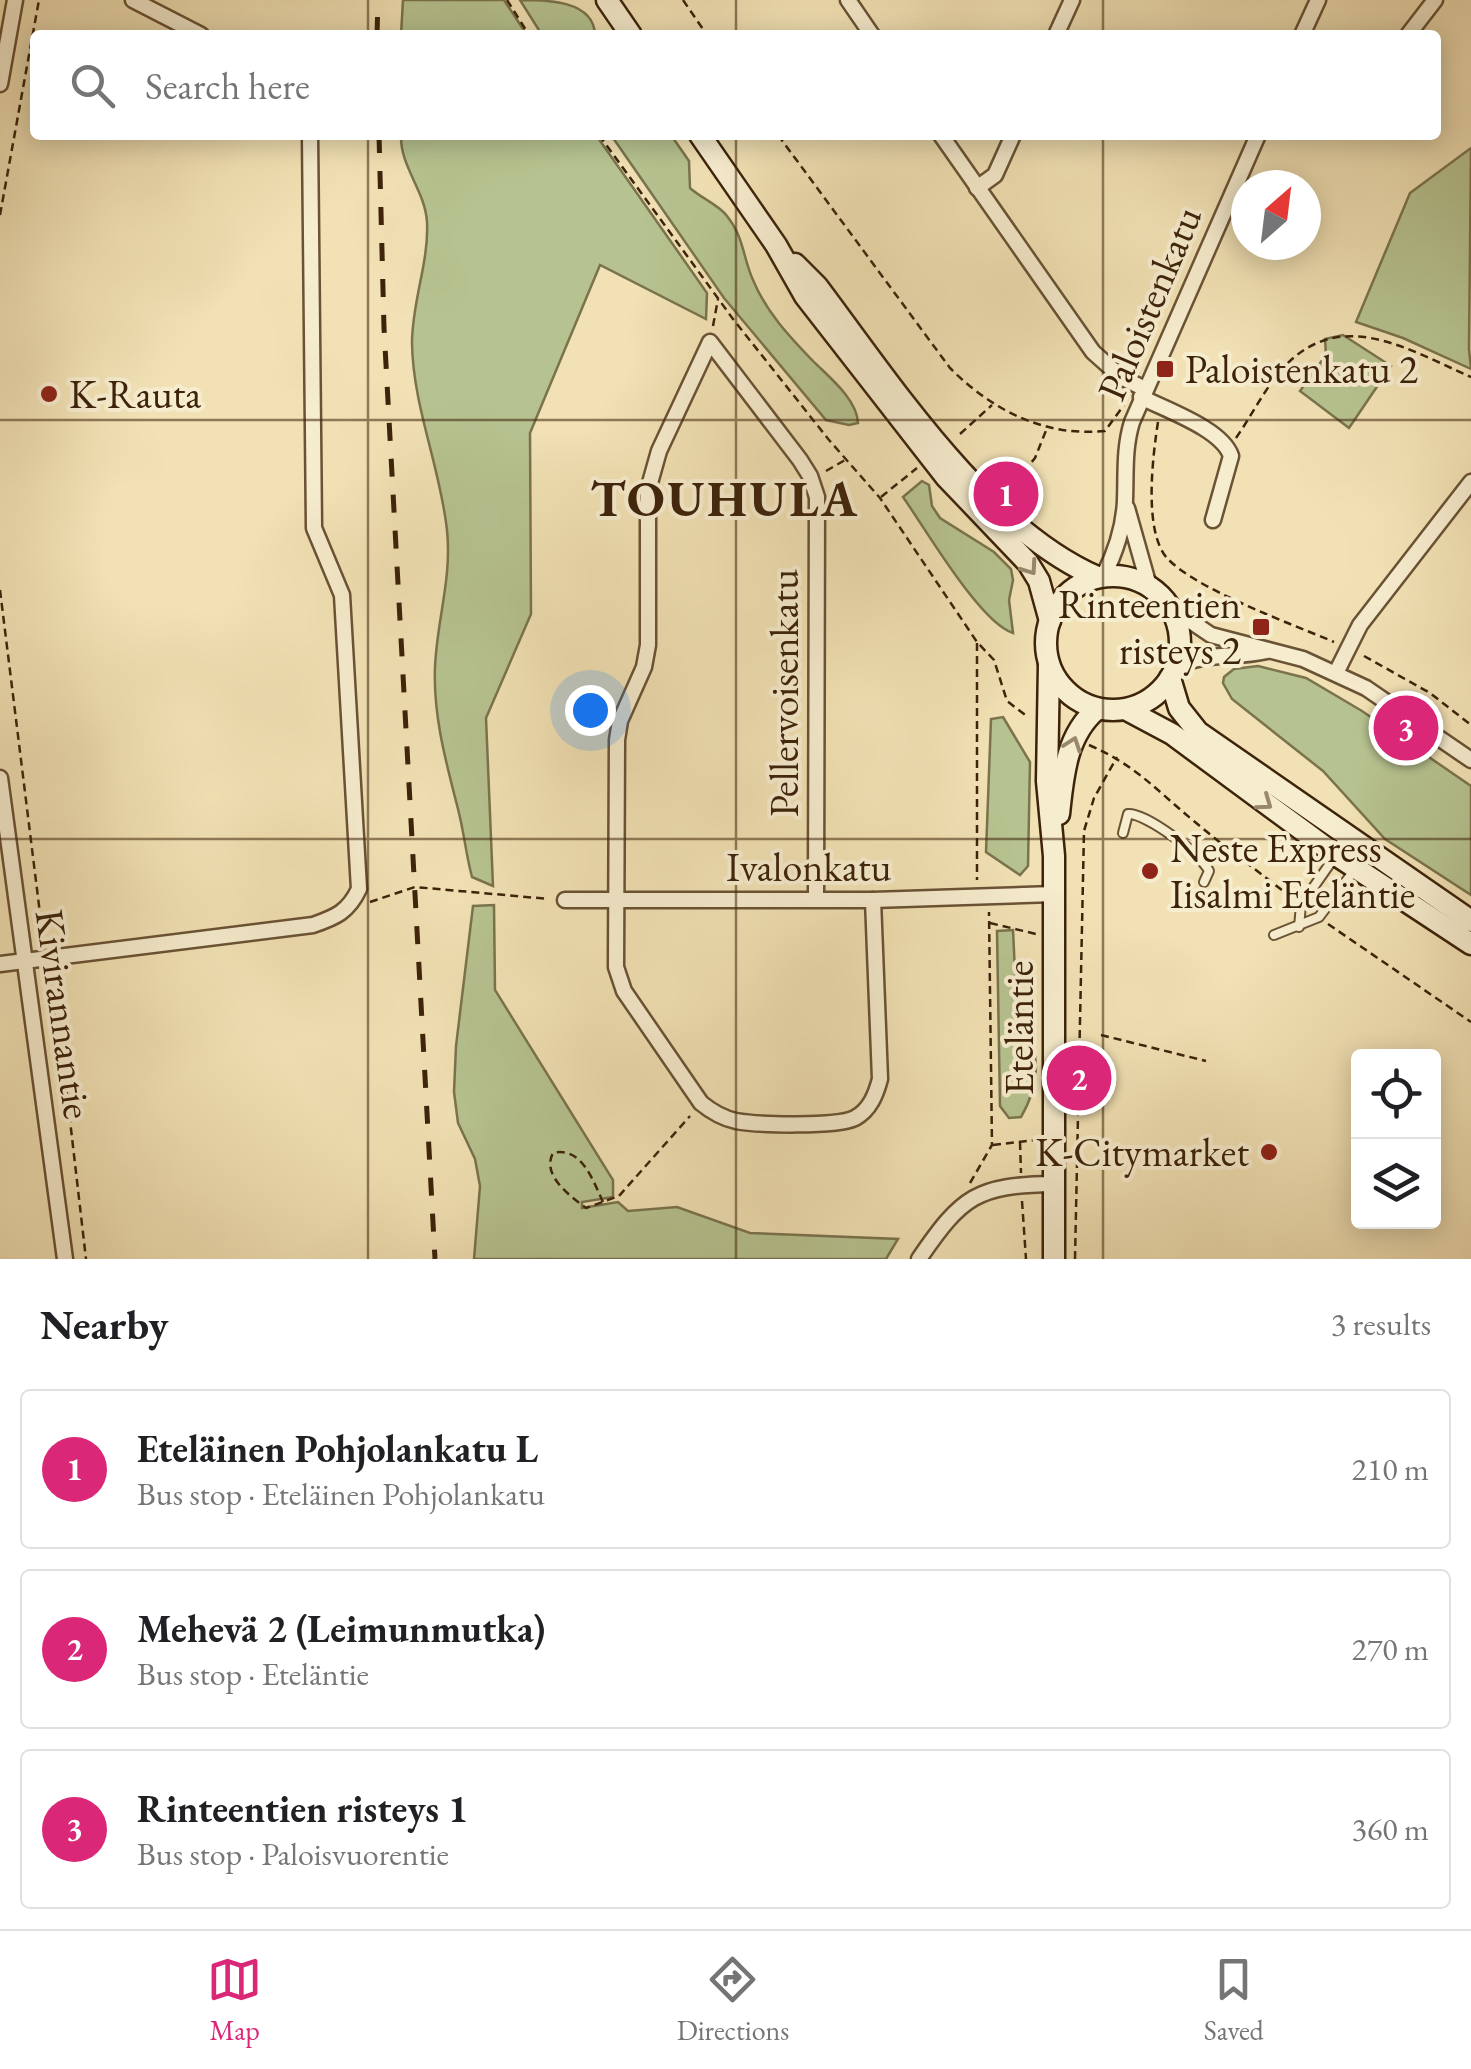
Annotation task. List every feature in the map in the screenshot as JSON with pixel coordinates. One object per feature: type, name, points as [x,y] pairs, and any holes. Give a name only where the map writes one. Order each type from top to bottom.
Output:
[{"type":"main road","points":[[607,0],[628,30]]},
{"type":"main road","points":[[703,140],[776,245],[805,296],[946,477],[1028,562],[1045,597],[1050,621]]},
{"type":"main road","points":[[776,245],[817,286],[974,484],[1037,544],[1100,576],[1133,578],[1149,586],[1171,608],[1180,634],[1173,672],[1179,708],[1198,732],[1471,921]]},
{"type":"main road","points":[[1100,576],[1070,592],[1050,621],[1045,640],[1049,664],[1070,693],[1097,709],[1126,710],[1172,734],[1336,855],[1471,944]]},
{"type":"main road","name":"Eteläntie","points":[[1049,664],[1048,781],[1054,856],[1054,1259]]},
{"type":"main road","points":[[1126,710],[1150,698],[1173,672]]},
{"type":"main road","name":"Eteläntie","points":[[1054,856],[1070,750],[1077,730],[1097,709]]},
{"type":"street","points":[[0,84],[16,0]]},
{"type":"street","points":[[132,0],[191,30]]},
{"type":"street","points":[[848,0],[869,30]]},
{"type":"street","points":[[1058,30],[1072,0]]},
{"type":"street","points":[[1304,30],[1318,0]]},
{"type":"street","points":[[1412,30],[1434,0]]},
{"type":"street","points":[[0,964],[312,925],[340,916],[352,904],[359,888],[342,595],[314,528],[310,140]]},
{"type":"street","points":[[944,140],[1093,352],[1138,398],[1217,436],[1228,446],[1230,456],[1213,520]]},
{"type":"street","points":[[978,188],[995,176],[1010,140]]},
{"type":"street","name":"Paloistenkatu","points":[[1100,576],[1120,539],[1126,446],[1138,398],[1256,140]]},
{"type":"street","points":[[710,342],[659,451],[648,490],[648,646],[616,740],[616,967],[624,991],[701,1104],[716,1115],[740,1122],[836,1124],[863,1112],[880,1079],[873,900]]},
{"type":"street","name":"Pellervoisenkatu","points":[[710,342],[810,476],[816,498],[816,899]]},
{"type":"street","points":[[1336,673],[1360,625],[1471,482]]},
{"type":"street","name":"Paloistenkatu","points":[[1125,502],[1149,586]]},
{"type":"street","points":[[1171,608],[1211,634],[1303,659],[1336,673],[1390,702],[1471,760]]},
{"type":"street","points":[[1173,672],[1210,654],[1249,655],[1268,651]]},
{"type":"street","name":"Kivirannantie","points":[[0,778],[64,1259]]},
{"type":"street","name":"Ivalonkatu","points":[[566,900],[873,900],[1054,894]]},
{"type":"street","points":[[919,1259],[964,1204],[984,1191],[1000,1186],[1053,1184]]},
{"type":"lane","points":[[1123,833],[1128,814],[1144,816],[1202,860],[1209,872],[1204,882]]},
{"type":"lane","points":[[1300,926],[1301,906],[1336,855],[1359,844]]},
{"type":"lane","points":[[1274,935],[1318,917],[1356,869],[1359,844]]},
{"type":"path","points":[[33,30],[38,0]]},
{"type":"path","points":[[507,0],[526,30]]},
{"type":"path","points":[[682,0],[704,30]]},
{"type":"path","points":[[0,215],[30,45]]},
{"type":"path","points":[[603,140],[718,298],[880,498],[977,642],[994,660],[1006,701],[1036,721]]},
{"type":"path","points":[[782,140],[950,368],[992,405],[1048,427],[1105,431],[1122,404],[1138,398]]},
{"type":"path","points":[[710,342],[718,298]]},
{"type":"path","points":[[1228,446],[1281,370],[1300,352],[1324,339],[1364,336],[1395,344],[1471,377]]},
{"type":"path","points":[[960,434],[992,405]]},
{"type":"path","points":[[1158,422],[1150,476],[1158,541],[1166,557],[1215,590],[1348,648],[1430,693],[1471,725]]},
{"type":"path","points":[[1006,494],[1035,458],[1048,427]]},
{"type":"path","points":[[810,476],[846,460]]},
{"type":"path","points":[[880,498],[917,468]]},
{"type":"path","points":[[0,590],[46,960],[66,1077],[86,1259]]},
{"type":"path","points":[[1261,627],[1265,612]]},
{"type":"path","points":[[977,642],[992,1145],[1020,1142]]},
{"type":"path","points":[[1083,742],[1144,775],[1194,822],[1301,906]]},
{"type":"path","points":[[1074,1259],[1084,832],[1089,810],[1116,757]]},
{"type":"path","points":[[352,904],[415,888],[566,900]]},
{"type":"path","points":[[1318,917],[1471,1022]]},
{"type":"path","points":[[1101,1035],[1206,1061]]},
{"type":"path","points":[[603,1202],[583,1163],[572,1154],[553,1153],[549,1161],[551,1172],[570,1196],[586,1208],[603,1202],[619,1196],[701,1104]]},
{"type":"path","points":[[1077,1141],[1099,1140]]},
{"type":"green space","points":[[403,0],[504,0],[524,30],[401,30]]},
{"type":"green space","points":[[520,0],[567,4],[587,15],[594,30],[539,30]]},
{"type":"green space","points":[[401,140],[600,140],[707,293],[706,319],[600,265],[530,433],[531,614],[486,718],[493,886],[472,877],[438,721],[435,667],[448,565],[447,530],[422,413],[412,343],[427,222]]},
{"type":"green space","points":[[614,140],[674,140],[689,161],[690,188],[727,216],[737,232],[758,292],[787,333],[848,397],[858,423],[826,420],[724,298]]},
{"type":"green space","points":[[1471,148],[1471,369],[1356,322],[1410,193]]},
{"type":"green space","points":[[1343,335],[1391,366],[1349,428],[1300,391],[1326,355],[1325,339]]},
{"type":"green space","points":[[922,481],[929,485],[932,506],[940,518],[994,552],[1011,569],[1013,633],[1000,626],[969,594],[903,497]]},
{"type":"green space","points":[[1258,666],[1306,678],[1362,711],[1471,786],[1471,895],[1385,839],[1323,771],[1232,699],[1224,677],[1234,669]]},
{"type":"green space","points":[[1003,717],[1030,762],[1028,866],[1020,875],[986,852],[991,719]]},
{"type":"green space","points":[[494,905],[495,990],[613,1180],[613,1197],[582,1202],[582,1208],[618,1202],[628,1211],[677,1207],[750,1233],[898,1239],[886,1259],[474,1259],[480,1186],[475,1159],[458,1123],[454,1092],[456,1046],[473,906]]},
{"type":"green space","points":[[1013,930],[1016,979],[1036,1064],[1030,1098],[1021,1117],[1009,1118],[1000,1106],[997,931]]},
{"type":"railway","points":[[377,30],[378,0]]},
{"type":"railway","points":[[379,140],[384,328],[435,1259]]},
{"type":"place","name":"Paloistenkatu 2","points":[[1165,369]]},
{"type":"place","name":"K-Rauta","points":[[49,394]]},
{"type":"place","name":"Eteläinen Pohjolankatu L","points":[[1006,494]]},
{"type":"place","name":"Rinteentien risteys 2","points":[[1261,627]]},
{"type":"place","name":"Rinteentien risteys 1","points":[[1406,728]]},
{"type":"place","name":"Neste Express Iisalmi Eteläntie","points":[[1150,871]]},
{"type":"place","name":"Mehevä 2 (Leimunmutka)","points":[[1079,1078]]},
{"type":"place","name":"K-Citymarket","points":[[1269,1152]]},
{"type":"district","name":"TOUHULA","points":[[725,498]]}]
